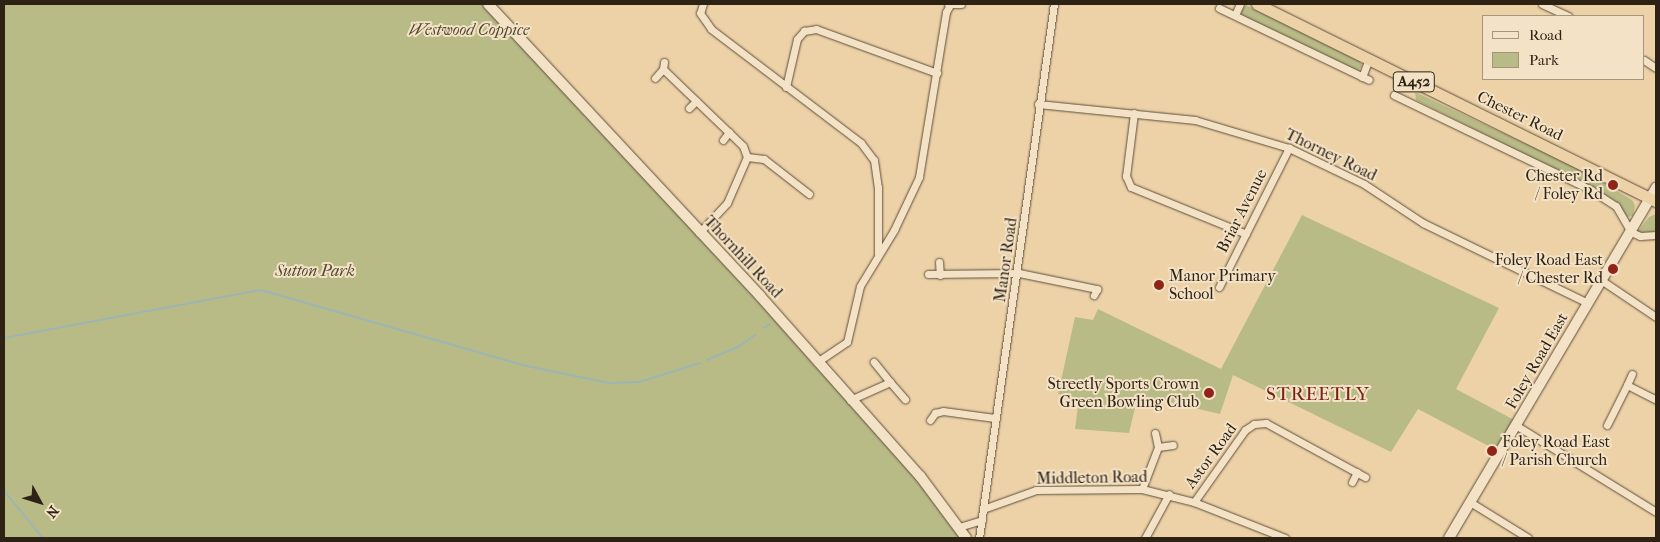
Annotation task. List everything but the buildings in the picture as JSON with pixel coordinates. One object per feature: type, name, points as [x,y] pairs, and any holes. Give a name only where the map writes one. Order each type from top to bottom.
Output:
[{"type":"highway","name":"Chester Road","points":[[1257,4],[1654,195]]},
{"type":"main road","name":"Thornhill Road","points":[[488,4],[818,362],[920,476],[966,538]]},
{"type":"main road","name":"Foley Road East","points":[[1449,538],[1517,426],[1601,280],[1654,195]]},
{"type":"street","points":[[703,4],[700,13],[711,29],[861,143],[874,160],[878,187],[878,254]]},
{"type":"street","points":[[818,362],[847,342],[860,286],[894,230],[919,177],[946,12],[949,4],[961,4]]},
{"type":"street","name":"Manor Road","points":[[979,538],[995,418],[1019,273],[1038,104],[1054,4]]},
{"type":"street","points":[[1235,15],[1240,4]]},
{"type":"street","points":[[1542,4],[1566,15]]},
{"type":"street","points":[[1219,8],[1365,78],[1369,59]]},
{"type":"street","points":[[786,87],[798,39],[804,31],[816,29],[937,73]]},
{"type":"street","points":[[1645,61],[1656,68]]},
{"type":"street","points":[[656,78],[664,65],[696,101],[743,146],[747,157],[727,204],[699,233]]},
{"type":"street","points":[[1394,95],[1408,97],[1591,190],[1616,206],[1630,232],[1640,236],[1656,235]]},
{"type":"street","points":[[689,108],[696,101]]},
{"type":"street","name":"Thorney Road","points":[[1038,104],[1195,120],[1290,148],[1364,184],[1423,223],[1588,303]]},
{"type":"street","points":[[1134,113],[1126,176],[1131,187],[1246,234]]},
{"type":"street","points":[[723,140],[729,132]]},
{"type":"street","name":"Briar Avenue","points":[[1219,287],[1290,148]]},
{"type":"street","points":[[747,157],[764,159],[789,184],[809,194]]},
{"type":"street","points":[[939,262],[940,275]]},
{"type":"street","points":[[928,274],[1019,273],[1097,289],[1094,295]]},
{"type":"street","points":[[1601,280],[1656,317]]},
{"type":"street","points":[[874,362],[905,399]]},
{"type":"street","points":[[1611,421],[1632,374]]},
{"type":"street","points":[[850,400],[890,382]]},
{"type":"street","points":[[1627,385],[1656,400]]},
{"type":"street","points":[[930,420],[935,412],[943,411],[995,418]]},
{"type":"street","name":"Astor Road","points":[[1194,502],[1246,430],[1254,424],[1266,423],[1365,477]]},
{"type":"street","points":[[1517,426],[1656,512]]},
{"type":"street","points":[[1142,489],[1158,447],[1154,433]]},
{"type":"street","points":[[1158,447],[1173,445]]},
{"type":"street","points":[[1352,482],[1357,472]]},
{"type":"street","name":"Middleton Road","points":[[983,508],[1036,490],[1142,489],[1169,494],[1194,502],[1285,538]]},
{"type":"street","points":[[1145,538],[1169,494]]},
{"type":"street","points":[[1470,502],[1528,538]]},
{"type":"street","points":[[959,527],[982,520]]},
{"type":"green space","name":"Sutton Park","points":[[4,4],[482,4],[757,300],[920,483],[961,538],[4,538]]},
{"type":"green space","points":[[1246,5],[1359,60],[1362,66],[1358,71],[1244,17],[1240,12]]},
{"type":"green space","points":[[1415,92],[1584,171],[1632,200],[1635,205],[1633,216],[1627,217],[1617,202],[1602,193],[1416,100]]},
{"type":"green space","points":[[1656,214],[1656,231],[1641,234],[1638,231],[1649,217]]},
{"type":"green space","points":[[1302,215],[1499,308],[1456,389],[1518,422],[1500,452],[1418,409],[1391,452],[1233,375],[1220,414],[1138,395],[1129,433],[1075,429],[1079,398],[1058,394],[1075,317],[1093,320],[1098,309],[1221,369]]},
{"type":"waterway","points":[[4,338],[261,290],[522,365],[609,383],[639,382],[700,363]]},
{"type":"waterway","points":[[764,328],[770,324]]},
{"type":"waterway","points":[[707,360],[738,347],[755,335]]},
{"type":"waterway","points":[[4,491],[43,538]]},
{"type":"place","name":"Chester Rd / Foley Rd","points":[[1613,185]]},
{"type":"place","name":"Foley Road East / Chester Rd","points":[[1613,269]]},
{"type":"place","name":"Manor Primary School","points":[[1159,285]]},
{"type":"place","name":"Streetly Sports Crown Green Bowling Club","points":[[1209,393]]},
{"type":"place","name":"Foley Road East / Parish Church","points":[[1492,451]]},
{"type":"district","name":"STREETLY","points":[[1318,395]]},
{"type":"park label","name":"Westwood Coppice","points":[[469,30]]}]
